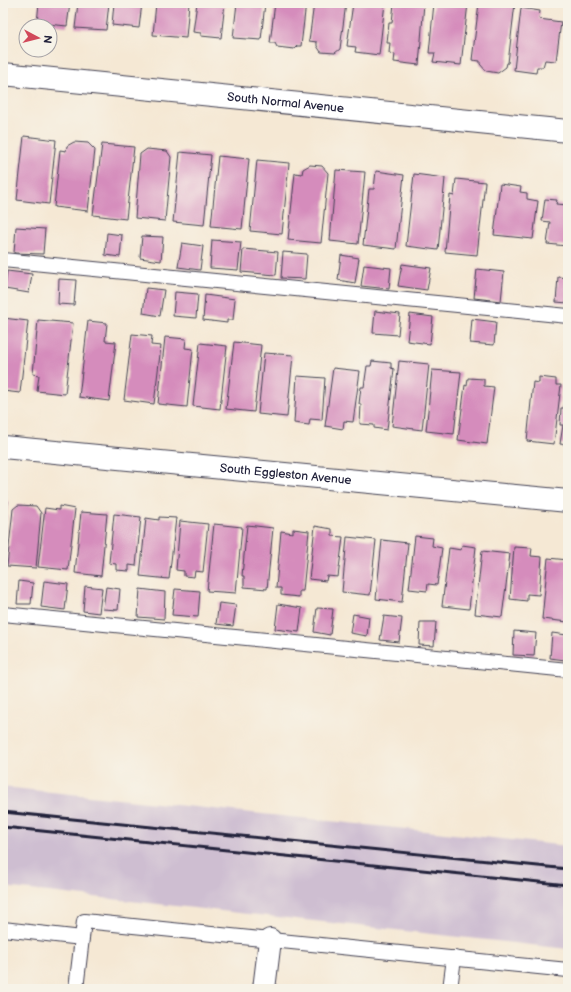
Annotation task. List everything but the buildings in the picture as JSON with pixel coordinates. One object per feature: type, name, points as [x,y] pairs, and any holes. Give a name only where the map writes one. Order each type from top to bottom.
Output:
[{"type":"street","name":"South Normal Avenue","points":[[3,74],[568,130]]},
{"type":"street","name":"South Eggleston Avenue","points":[[3,447],[568,501]]},
{"type":"street","points":[[264,989],[270,940]]},
{"type":"lane","points":[[3,260],[568,316]]},
{"type":"lane","points":[[3,614],[568,670]]},
{"type":"lane","points":[[76,989],[84,921],[568,970]]},
{"type":"lane","points":[[3,929],[82,938]]},
{"type":"lane","points":[[450,989],[454,958]]},
{"type":"shaded area","points":[[3,787],[568,846],[568,949],[3,887]]},
{"type":"railway","points":[[3,812],[568,869]]},
{"type":"railway","points":[[3,827],[568,885]]}]
